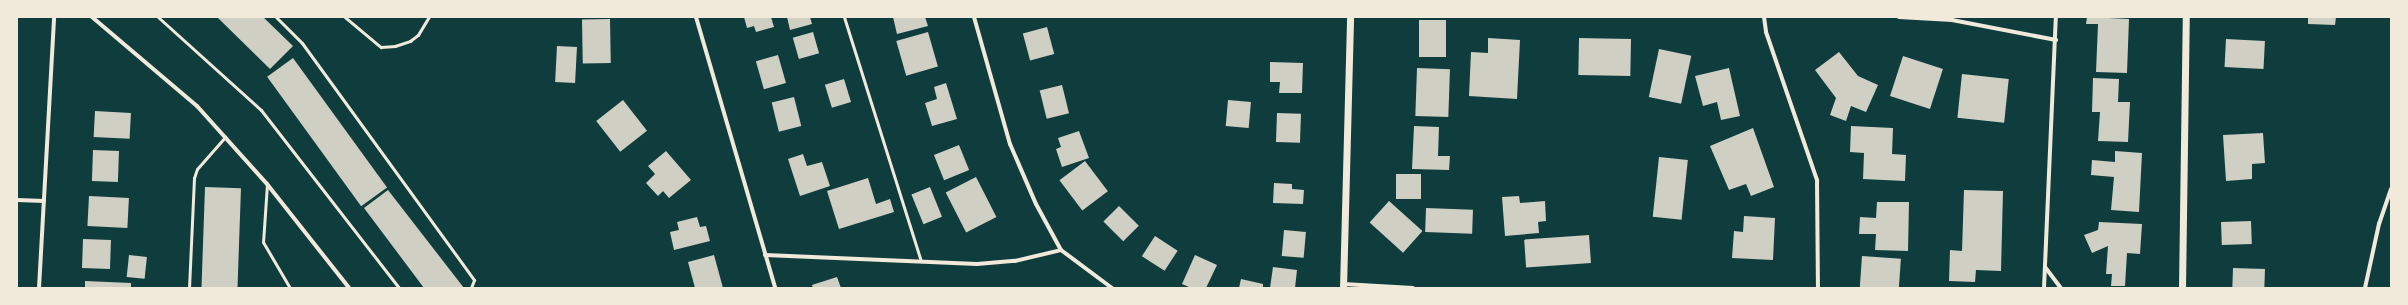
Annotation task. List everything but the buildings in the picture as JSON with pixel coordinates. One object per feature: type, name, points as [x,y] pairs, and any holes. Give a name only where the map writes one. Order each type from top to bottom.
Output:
[{"type":"street","points":[[39,288],[54,17]]},
{"type":"street","points":[[92,17],[197,106],[267,184],[349,288]]},
{"type":"street","points":[[696,17],[775,288]]},
{"type":"street","points":[[974,17],[1010,144],[1036,204],[1061,250],[1112,288]]},
{"type":"street","points":[[1350,17],[1343,286],[1413,288]]},
{"type":"street","points":[[1764,17],[1766,32],[1817,180],[1818,288]]},
{"type":"street","points":[[1899,17],[1952,20],[2056,40]]},
{"type":"street","points":[[2044,288],[2056,17]]},
{"type":"street","points":[[2182,288],[2186,17]]},
{"type":"street","points":[[2365,288],[2379,224],[2391,189]]},
{"type":"street","points":[[17,200],[44,201]]},
{"type":"street","points":[[765,255],[977,264],[1015,261],[1061,250]]},
{"type":"street","points":[[2045,267],[2061,288]]},
{"type":"lane","points":[[158,17],[261,110],[399,288]]},
{"type":"lane","points":[[276,17],[302,44],[474,280],[472,288]]},
{"type":"lane","points":[[844,17],[920,261]]},
{"type":"lane","points":[[189,288],[194,178],[197,169],[225,137]]},
{"type":"lane","points":[[267,184],[263,242],[290,288]]},
{"type":"path","points":[[345,17],[381,47],[395,46],[410,41],[418,35],[429,17]]}]
